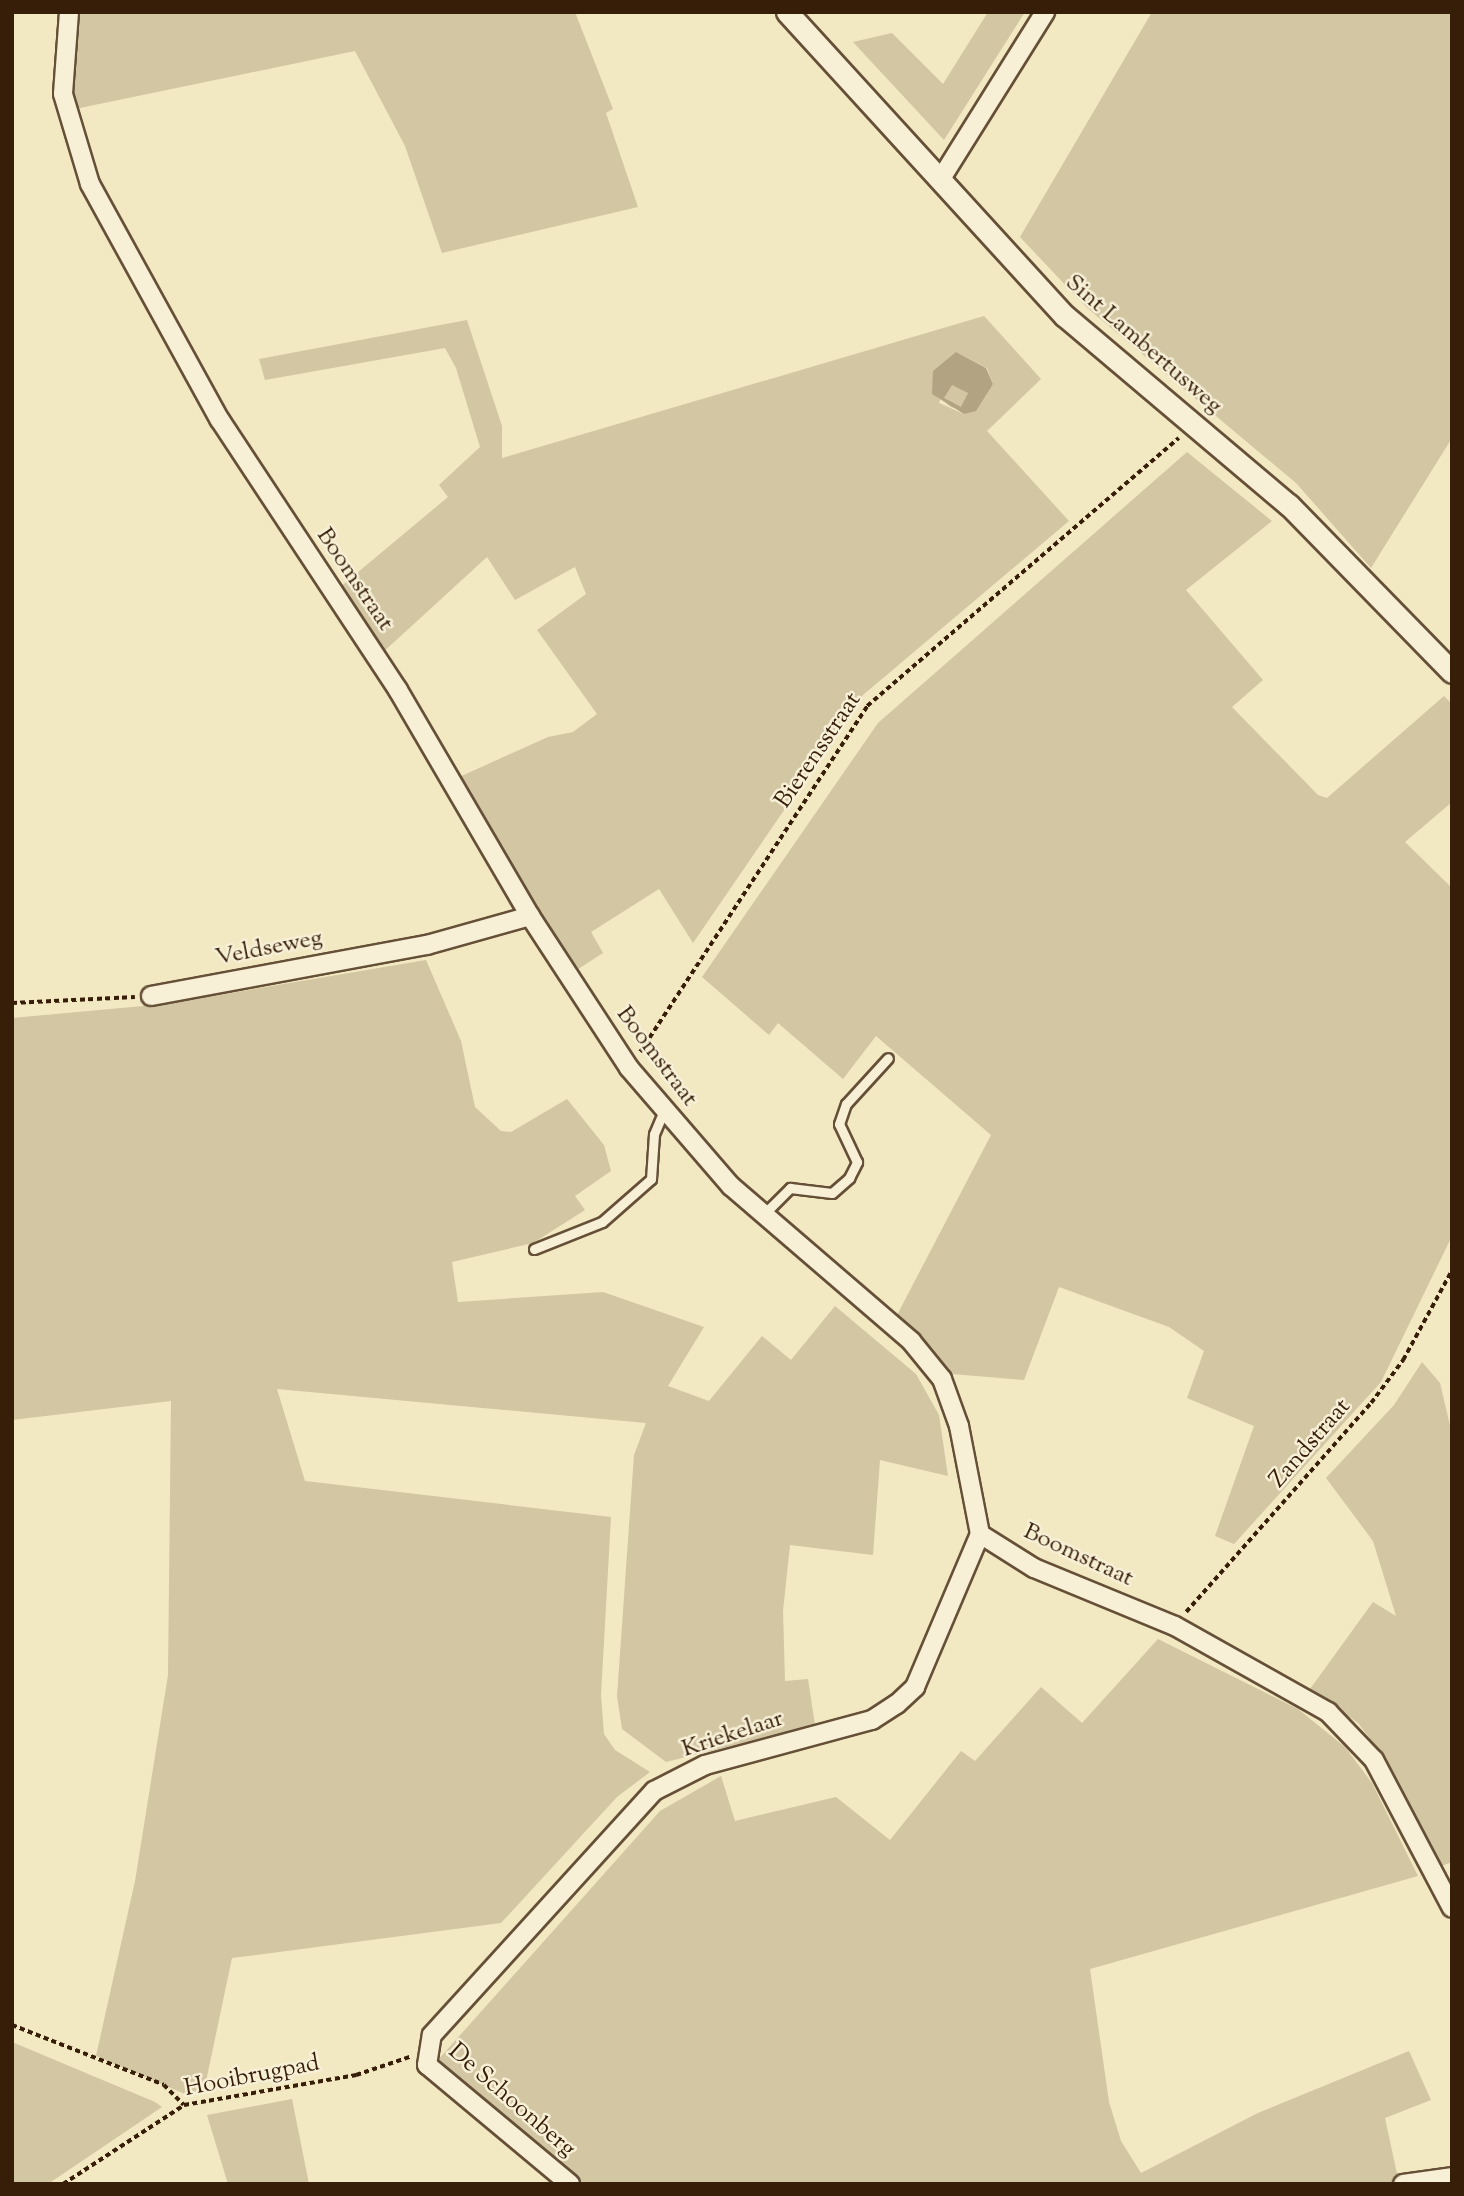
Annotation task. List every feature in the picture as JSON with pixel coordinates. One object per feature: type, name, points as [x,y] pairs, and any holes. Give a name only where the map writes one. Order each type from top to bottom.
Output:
[{"type":"street","name":"Boomstraat","points":[[69,12],[63,94],[90,184],[220,420],[398,690],[530,916],[629,1068],[664,1111],[764,1214],[911,1341],[942,1380],[959,1426],[980,1534],[1034,1568],[1175,1626],[1328,1712],[1357,1736],[1452,1908]]},
{"type":"street","name":"Sint Lambertusweg","points":[[786,12],[942,177],[1065,316],[1289,505],[1452,672]]},
{"type":"street","points":[[942,177],[1045,12]]},
{"type":"street","name":"Veldseweg","points":[[151,996],[428,945],[530,916]]},
{"type":"street","name":"Kriekelaar","points":[[425,2052],[432,2035],[654,1791],[705,1765],[872,1720],[897,1704],[915,1687],[980,1534]]},
{"type":"street","name":"De Schoonberg","points":[[425,2052],[427,2065],[570,2184]]},
{"type":"street","points":[[1403,2184],[1452,2176]]},
{"type":"lane","points":[[764,1214],[790,1188],[832,1194],[849,1178],[857,1162],[839,1124],[846,1104],[888,1058]]},
{"type":"lane","points":[[534,1250],[602,1222],[651,1179],[654,1133],[664,1111]]},
{"type":"path","name":"Bierensstraat","points":[[629,1068],[867,706],[1194,425]]},
{"type":"path","points":[[12,1003],[151,996]]},
{"type":"path","name":"Zandstraat","points":[[1175,1626],[1371,1403],[1403,1360],[1452,1270]]},
{"type":"path","points":[[12,2025],[164,2084],[184,2105]]},
{"type":"path","name":"Hooibrugpad","points":[[64,2184],[184,2105],[356,2075],[425,2052]]},
{"type":"shaded area","points":[[75,12],[575,12],[613,109],[606,113],[638,207],[442,253],[405,146],[355,51],[75,109],[70,78]]},
{"type":"shaded area","points":[[988,12],[1025,12],[944,140],[853,42],[892,33],[943,84]]},
{"type":"shaded area","points":[[1152,12],[1452,12],[1452,438],[1371,568],[1296,483],[1086,307],[1020,237]]},
{"type":"shaded area","points":[[984,316],[1041,379],[987,431],[1069,521],[863,695],[693,943],[659,889],[591,932],[603,953],[572,973],[457,778],[548,737],[573,732],[597,714],[537,630],[586,594],[575,567],[515,600],[487,557],[380,655],[333,593],[448,497],[439,485],[480,447],[456,368],[445,348],[265,380],[259,359],[467,320],[502,426],[502,458]],"holes":[[[956,352],[987,368],[993,384],[964,414],[939,403]]]},
{"type":"shaded area","points":[[956,352],[986,368],[993,384],[976,411],[964,414],[932,394],[933,371]],"holes":[[[952,385],[968,393],[961,407],[944,398]]]},
{"type":"shaded area","points":[[956,384],[967,391],[968,396],[961,407],[956,408],[945,401],[944,396],[951,385]]},
{"type":"shaded area","points":[[1187,452],[1272,521],[1186,590],[1263,680],[1232,707],[1318,795],[1327,798],[1444,696],[1452,704],[1452,802],[1405,842],[1452,888],[1452,1236],[1381,1382],[1234,1544],[1215,1536],[1254,1426],[1187,1398],[1204,1351],[1169,1327],[1059,1287],[1024,1380],[952,1374],[896,1317],[991,1135],[876,1036],[843,1079],[778,1023],[769,1035],[702,977],[878,723]]},
{"type":"shaded area","points":[[426,960],[461,1041],[475,1107],[501,1131],[511,1132],[567,1099],[604,1145],[611,1171],[575,1196],[585,1210],[533,1243],[452,1262],[458,1302],[603,1292],[704,1327],[668,1386],[709,1401],[762,1336],[791,1360],[835,1306],[916,1374],[939,1415],[948,1476],[880,1460],[873,1555],[790,1545],[783,1611],[785,1681],[808,1679],[815,1725],[666,1762],[622,1729],[617,1696],[634,1455],[646,1423],[277,1389],[305,1481],[611,1517],[601,1695],[604,1734],[615,1750],[650,1772],[617,1797],[501,1923],[232,1958],[204,2091],[185,2094],[96,2056],[135,1881],[168,1675],[171,1401],[12,1420],[12,1018],[165,1004]]},
{"type":"shaded area","points":[[1422,1362],[1440,1383],[1452,1434],[1452,1862],[1439,1867],[1387,1761],[1358,1723],[1310,1689],[1373,1602],[1396,1616],[1373,1541],[1326,1478],[1394,1405]]},
{"type":"shaded area","points":[[1158,1639],[1298,1709],[1345,1747],[1372,1783],[1418,1876],[1090,1969],[1109,2102],[1121,2141],[1141,2173],[1258,2113],[1409,2051],[1431,2100],[1385,2118],[1399,2183],[580,2184],[437,2061],[660,1811],[721,1776],[735,1821],[836,1797],[890,1840],[961,1751],[975,1761],[1041,1687],[1082,1723]]},
{"type":"shaded area","points":[[12,2042],[162,2107],[48,2184],[12,2184]]},
{"type":"shaded area","points":[[292,2099],[309,2184],[228,2184],[207,2115]]}]
